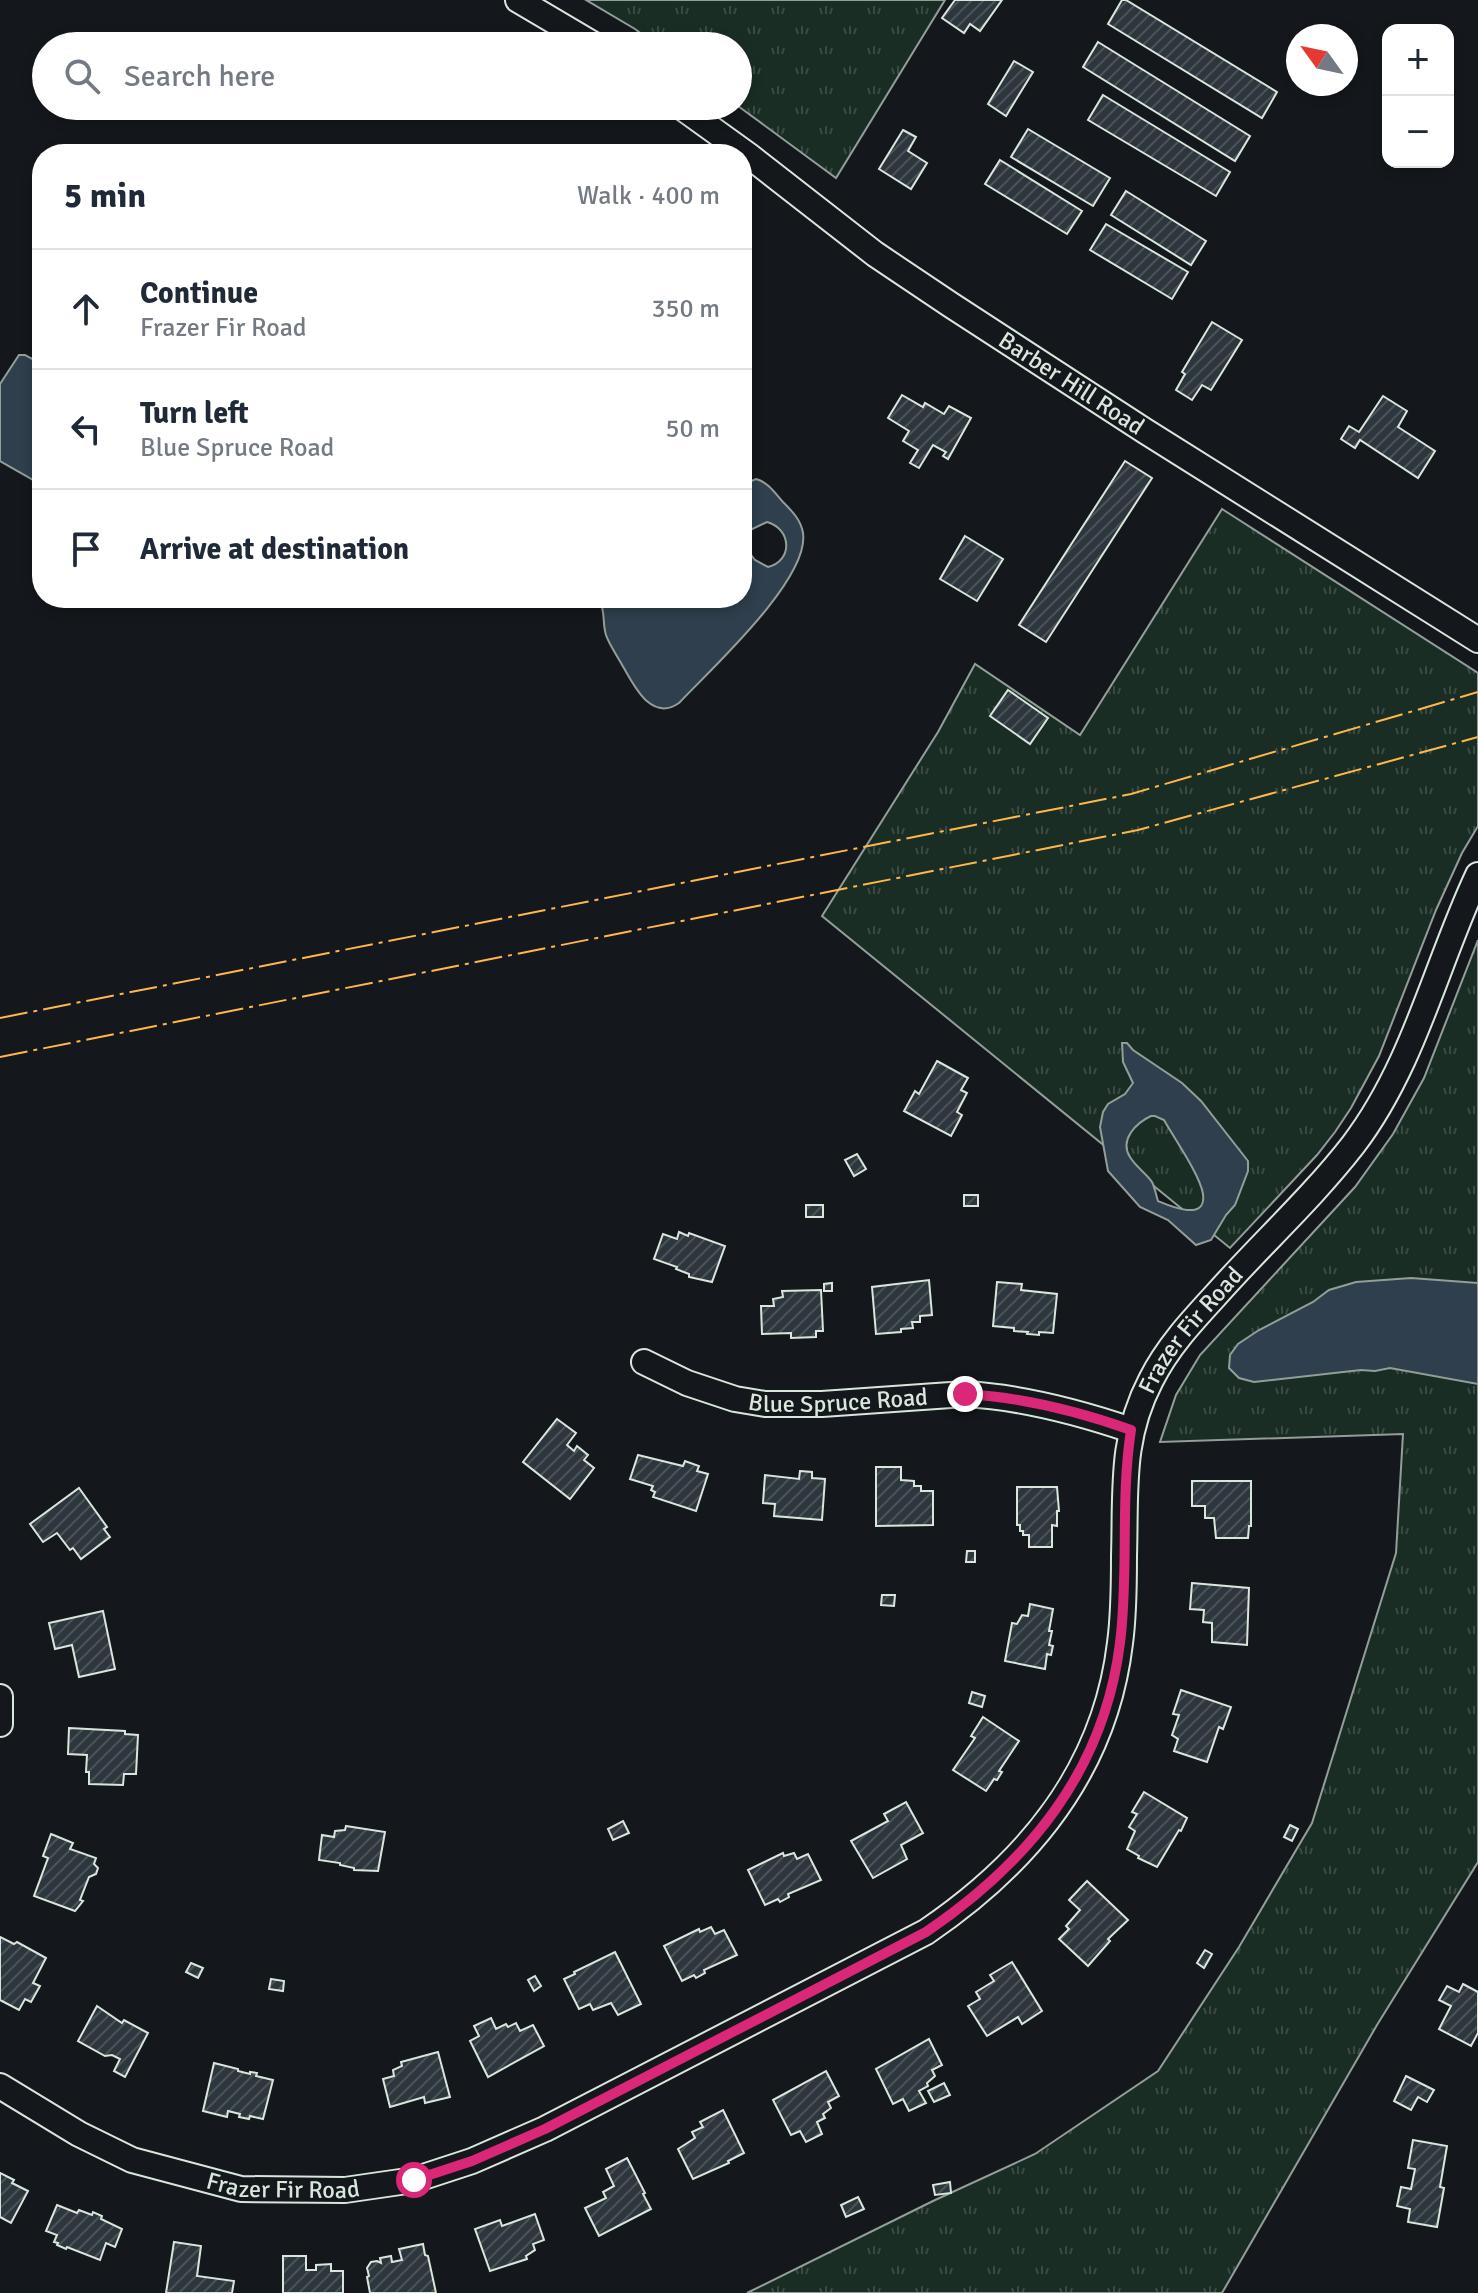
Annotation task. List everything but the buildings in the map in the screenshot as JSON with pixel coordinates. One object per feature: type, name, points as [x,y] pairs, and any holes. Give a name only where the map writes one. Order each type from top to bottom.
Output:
[{"type":"street","points":[[518,0],[572,32]]},
{"type":"street","name":"Barber Hill Road","points":[[699,120],[733,144]]},
{"type":"street","name":"Barber Hill Road","points":[[752,158],[875,254],[951,305],[1478,640]]},
{"type":"street","name":"Frazer Fir Road","points":[[0,2086],[79,2134],[132,2160],[241,2189],[345,2190],[414,2180],[472,2161],[545,2129],[926,1932],[955,1912],[1009,1866],[1034,1839],[1063,1800],[1097,1736],[1111,1693],[1120,1643],[1126,1478],[1131,1430],[1157,1369],[1186,1328],[1356,1142],[1415,1036],[1478,875]]},
{"type":"street","name":"Blue Spruce Road","points":[[644,1362],[687,1383],[735,1399],[765,1404],[985,1395],[1085,1416],[1131,1430]]},
{"type":"street","points":[[0,1697],[0,1724]]},
{"type":"green space","points":[[586,0],[945,0],[836,178],[752,116],[752,32],[639,32]]},
{"type":"green space","points":[[1222,509],[1478,673],[1478,826],[1436,910],[1379,1056],[1335,1132],[1230,1248],[822,916],[938,732],[975,664],[1080,735]]},
{"type":"green space","points":[[1478,940],[1478,1862],[1377,2025],[1222,2293],[747,2293],[1035,2154],[1158,2071],[1239,1947],[1312,1823],[1396,1553],[1403,1434],[1160,1442],[1176,1395],[1200,1355],[1355,1187],[1393,1134],[1424,1078]]},
{"type":"water","points":[[19,355],[32,359],[32,479],[0,461],[0,384]]},
{"type":"water","points":[[756,479],[764,483],[796,516],[803,533],[801,552],[775,598],[734,647],[679,703],[669,708],[659,708],[637,690],[609,642],[602,608],[752,608],[752,556],[768,567],[782,558],[786,545],[781,531],[767,522],[752,529],[752,481]]},
{"type":"water","points":[[1122,1043],[1127,1043],[1182,1083],[1201,1101],[1248,1161],[1248,1171],[1235,1205],[1211,1240],[1196,1245],[1168,1220],[1140,1207],[1108,1171],[1100,1127],[1108,1104],[1125,1094],[1133,1083],[1123,1062]],"holes":[[[1155,1116],[1164,1120],[1197,1177],[1203,1194],[1203,1203],[1199,1208],[1186,1210],[1158,1201],[1152,1182],[1127,1151],[1131,1133],[1145,1119]]]},
{"type":"water","points":[[1411,1278],[1478,1283],[1478,1384],[1390,1368],[1254,1382],[1239,1378],[1229,1368],[1230,1355],[1238,1344],[1329,1290],[1356,1282]]},
{"type":"power","points":[[0,1018],[1131,794],[1478,692]]},
{"type":"power","points":[[0,1057],[1138,830],[1478,737]]},
{"type":"route","points":[[414,2180],[472,2161],[545,2129],[926,1932],[1009,1866],[1063,1800],[1097,1736],[1111,1693],[1120,1643],[1127,1454],[1131,1430],[1002,1397],[965,1394]]}]
